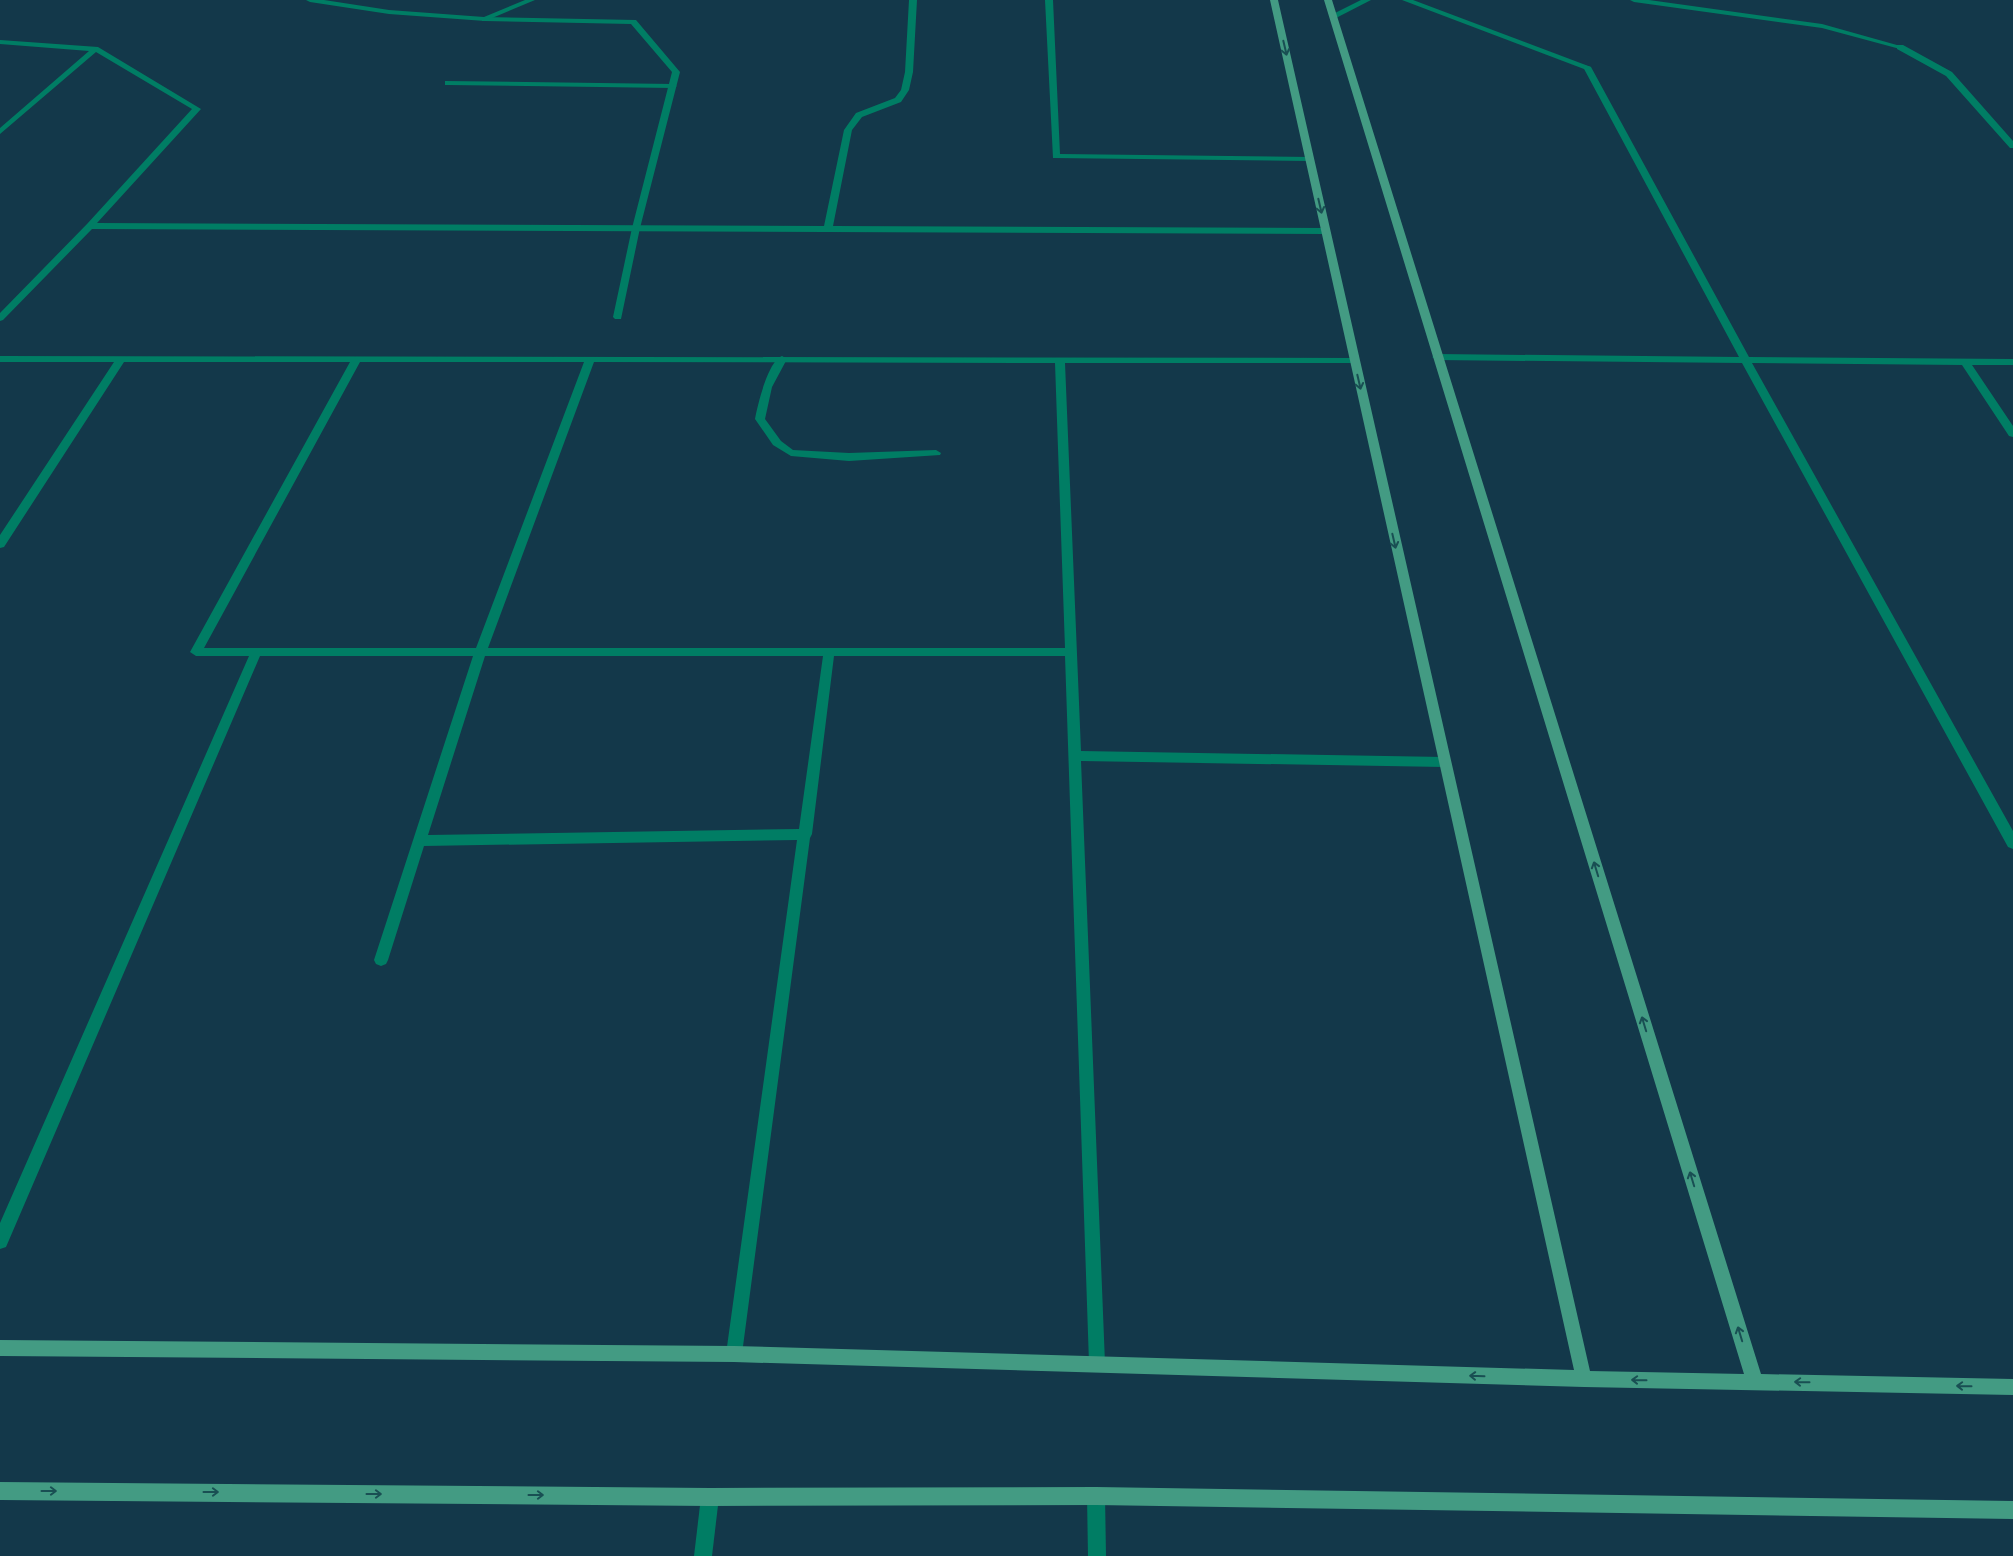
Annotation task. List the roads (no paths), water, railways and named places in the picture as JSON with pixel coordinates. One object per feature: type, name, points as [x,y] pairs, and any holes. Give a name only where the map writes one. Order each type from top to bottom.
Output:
[{"type":"street","points":[[310,0],[389,12],[485,20],[633,22],[676,72],[636,228],[618,317]]},
{"type":"street","points":[[355,7],[361,0]]},
{"type":"street","points":[[485,20],[531,0]]},
{"type":"street","points":[[828,229],[848,130],[858,115],[898,100],[905,90],[908,72],[912,0]]},
{"type":"street","points":[[1050,0],[1056,156],[1310,159]]},
{"type":"street","points":[[1274,0],[1584,1379]]},
{"type":"street","points":[[1328,0],[1755,1381]]},
{"type":"street","points":[[1333,16],[1367,0]]},
{"type":"street","points":[[1406,0],[1587,67],[1745,360],[2013,843]]},
{"type":"street","points":[[1634,0],[1822,26],[1900,47],[1949,74],[2013,146]]},
{"type":"street","points":[[0,42],[95,50],[197,109],[90,226],[0,318]]},
{"type":"street","points":[[0,132],[95,50]]},
{"type":"street","points":[[448,83],[673,86]]},
{"type":"street","points":[[90,226],[1326,231]]},
{"type":"street","points":[[1437,357],[2013,362]]},
{"type":"street","points":[[0,359],[1354,360]]},
{"type":"street","points":[[0,544],[121,359]]},
{"type":"street","points":[[356,359],[196,652],[1071,652]]},
{"type":"street","points":[[381,960],[480,653],[590,359]]},
{"type":"street","points":[[782,359],[767,387],[760,419],[776,443],[791,453],[849,458],[936,453]]},
{"type":"street","points":[[1060,359],[1097,1363]]},
{"type":"street","points":[[1965,362],[2013,434]]},
{"type":"street","points":[[0,1241],[256,653]]},
{"type":"street","points":[[734,1354],[806,834],[829,653]]},
{"type":"street","points":[[1076,756],[1444,762]]},
{"type":"street","points":[[420,841],[806,834]]},
{"type":"street","points":[[0,1348],[734,1354],[1097,1363],[1584,1379],[2013,1387]]},
{"type":"street","points":[[0,1491],[710,1497],[1096,1496],[2013,1510]]},
{"type":"street","points":[[1096,1496],[1096,1556]]},
{"type":"street","points":[[703,1556],[710,1497]]}]
